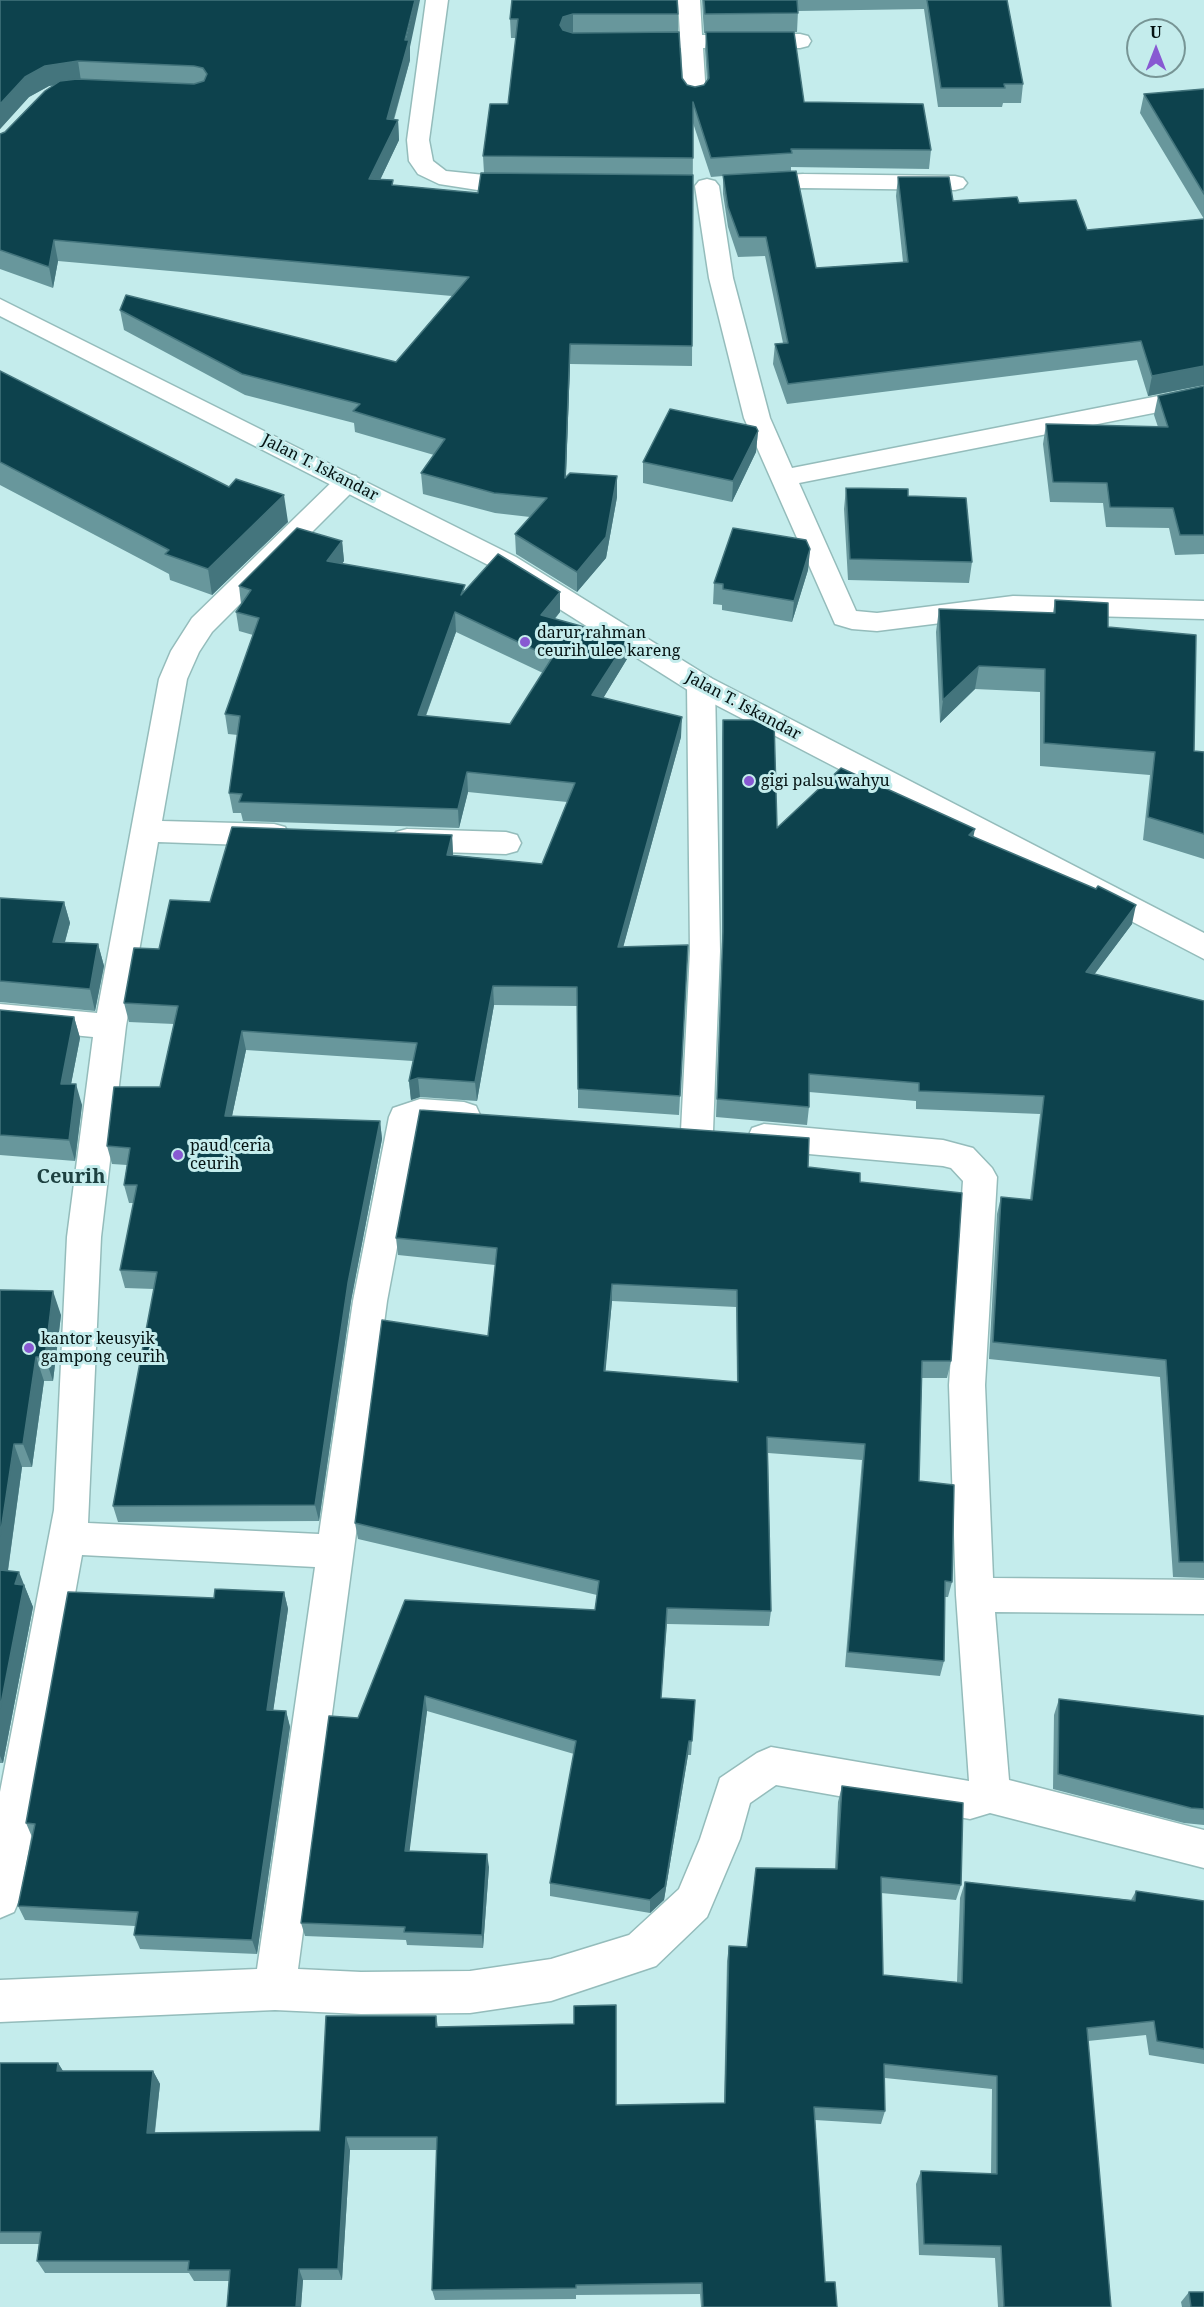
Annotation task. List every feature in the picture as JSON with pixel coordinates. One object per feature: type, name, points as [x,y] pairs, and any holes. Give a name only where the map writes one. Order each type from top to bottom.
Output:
[{"type":"street","points":[[437,0],[418,140],[421,161],[426,169],[439,177],[460,181],[544,186]]},
{"type":"street","points":[[689,0],[695,97]]},
{"type":"street","points":[[608,42],[800,41]]},
{"type":"street","points":[[955,183],[803,181],[696,186],[758,418],[841,612],[852,620],[877,622],[1013,605],[1204,610]]},
{"type":"street","name":"Jalan T. Iskandar","points":[[0,306],[506,563],[701,685],[1204,947]]},
{"type":"street","points":[[783,478],[1204,395]]},
{"type":"street","points":[[0,1898],[72,1510],[84,1237],[110,1026],[173,679],[185,651],[202,625],[347,482]]},
{"type":"street","points":[[697,1131],[705,951],[701,685]]},
{"type":"street","points":[[147,831],[303,836]]},
{"type":"street","points":[[375,839],[507,843]]},
{"type":"street","points":[[0,1016],[110,1026]]},
{"type":"street","points":[[275,1989],[370,1301],[405,1117],[420,1112],[501,1117]]},
{"type":"street","points":[[0,2001],[275,1989],[361,1993],[470,1992],[551,1980],[641,1952],[693,1903],[720,1839],[734,1791],[771,1766],[970,1800],[979,1799],[984,1793],[989,1780],[975,1595],[967,1385],[980,1177],[961,1157],[943,1153],[663,1129]]},
{"type":"street","points":[[67,1538],[336,1551]]},
{"type":"street","points":[[975,1595],[1204,1597]]},
{"type":"street","points":[[984,1793],[1204,1849]]},
{"type":"building","points":[[0,0],[415,0],[405,40],[409,40],[387,119],[398,120],[369,179],[393,180],[392,185],[478,193],[481,173],[693,175],[692,346],[570,344],[565,478],[570,473],[617,476],[606,537],[577,572],[515,534],[547,498],[494,493],[421,473],[445,439],[353,411],[360,404],[242,374],[120,310],[126,295],[396,362],[469,277],[54,240],[49,267],[0,250],[0,134],[5,132],[45,91],[60,81],[77,79],[194,84],[204,81],[207,74],[203,68],[194,66],[78,61],[45,66],[25,77],[0,104]]},
{"type":"building","points":[[512,0],[677,0],[678,14],[573,14],[563,17],[560,25],[563,30],[573,33],[679,32],[682,78],[687,85],[695,87],[704,85],[709,78],[706,32],[794,32],[804,102],[923,104],[931,150],[791,149],[792,153],[711,158],[693,102],[693,158],[483,156],[490,104],[508,104],[518,19],[510,19]]},
{"type":"building","points":[[704,0],[797,0],[798,13],[705,14]]},
{"type":"building","points":[[927,0],[1007,0],[1023,84],[1004,84],[1005,88],[941,88]]},
{"type":"building","points":[[1204,89],[1204,194],[1144,94]]},
{"type":"building","points":[[796,171],[816,268],[908,262],[898,177],[949,177],[953,201],[1017,197],[1019,203],[1076,200],[1087,230],[1204,219],[1204,366],[1152,376],[1141,341],[788,384],[775,344],[788,343],[766,237],[739,237],[728,207],[723,175]]},
{"type":"building","points":[[0,371],[229,487],[236,479],[284,495],[208,569],[165,554],[169,550],[0,462]]},
{"type":"building","points":[[1204,386],[1204,535],[1180,535],[1173,508],[1110,507],[1107,483],[1053,482],[1046,424],[1168,427],[1158,396]]},
{"type":"building","points":[[670,409],[756,427],[758,431],[733,481],[643,462]]},
{"type":"building","points":[[846,488],[908,489],[908,496],[966,498],[972,562],[850,559]]},
{"type":"building","points":[[297,528],[342,541],[327,561],[465,585],[461,595],[498,554],[560,592],[541,615],[628,639],[592,695],[682,717],[618,947],[688,945],[680,1096],[578,1089],[577,987],[493,986],[475,1082],[418,1078],[409,1081],[417,1043],[242,1031],[225,1116],[380,1121],[348,1283],[315,1505],[113,1506],[157,1272],[120,1270],[137,1185],[124,1185],[130,1148],[107,1146],[114,1087],[160,1087],[178,1006],[124,1003],[134,948],[159,949],[170,900],[210,902],[232,827],[452,835],[447,855],[542,864],[575,783],[467,772],[458,809],[239,802],[242,794],[229,793],[240,716],[225,714],[259,618],[236,612],[251,590],[239,586]],"holes":[[[455,612],[552,658],[510,724],[418,715]]]},
{"type":"building","points":[[733,528],[806,540],[810,549],[794,601],[723,589],[723,584],[714,583]]},
{"type":"building","points":[[1055,600],[1108,603],[1108,627],[1196,635],[1194,751],[1204,752],[1204,834],[1148,817],[1155,752],[1044,743],[1045,669],[979,666],[943,700],[939,609],[1055,613]]},
{"type":"building","points":[[723,720],[774,720],[777,828],[841,768],[975,829],[969,835],[1096,889],[1098,886],[1136,905],[1086,972],[1204,1001],[1204,1562],[1179,1562],[1166,1360],[993,1342],[1001,1197],[1032,1200],[1044,1096],[919,1091],[919,1083],[809,1074],[809,1107],[717,1099],[723,932]]},
{"type":"building","points":[[0,898],[64,902],[53,942],[98,944],[90,989],[0,981]]},
{"type":"building","points":[[0,1010],[74,1017],[61,1084],[76,1084],[69,1140],[0,1135]]},
{"type":"building","points":[[420,1110],[809,1138],[808,1167],[860,1173],[860,1182],[962,1193],[951,1361],[922,1361],[919,1481],[954,1485],[952,1582],[945,1581],[944,1661],[848,1652],[865,1444],[767,1437],[771,1611],[667,1608],[661,1698],[695,1700],[692,1741],[689,1741],[665,1887],[650,1900],[550,1883],[576,1741],[425,1696],[405,1851],[487,1854],[482,1935],[404,1932],[405,1927],[301,1923],[329,1716],[358,1718],[405,1600],[595,1610],[599,1581],[355,1523],[382,1320],[488,1336],[497,1248],[396,1238]],"holes":[[[612,1284],[737,1290],[738,1382],[604,1371]]]},
{"type":"building","points":[[0,1290],[53,1291],[45,1357],[36,1357],[23,1444],[14,1444],[0,1537]]},
{"type":"building","points":[[0,1570],[19,1572],[15,1584],[24,1585],[0,1709]]},
{"type":"building","points":[[215,1589],[284,1592],[267,1710],[286,1711],[252,1940],[134,1935],[138,1912],[18,1906],[35,1824],[26,1823],[68,1592],[214,1598]]},
{"type":"building","points":[[1059,1699],[1204,1716],[1204,1809],[1191,1808],[1058,1774]]},
{"type":"building","points":[[842,1786],[963,1803],[961,1885],[881,1877],[883,1975],[962,1983],[965,1882],[1135,1901],[1136,1891],[1204,1901],[1204,2049],[1157,2041],[1154,2021],[1087,2028],[1111,2307],[1004,2307],[1001,2246],[924,2244],[921,2171],[997,2174],[997,2076],[884,2064],[885,2111],[814,2107],[825,2282],[835,2282],[837,2307],[703,2307],[702,2283],[432,2290],[437,2137],[346,2137],[338,2269],[299,2269],[296,2307],[227,2307],[230,2270],[188,2270],[189,2261],[37,2261],[41,2232],[0,2232],[0,2063],[58,2063],[57,2071],[153,2071],[147,2133],[320,2131],[326,2016],[436,2016],[436,2027],[574,2024],[574,2006],[616,2005],[616,2105],[725,2103],[729,1946],[747,1947],[756,1868],[837,1869]]},
{"type":"building","points":[[1189,2292],[1204,2292],[1204,2307],[1191,2307]]},
{"type":"place","name":"darur rahman ceurih ulee kareng","points":[[525,642]]},
{"type":"place","name":"gigi palsu wahyu","points":[[749,781]]},
{"type":"place","name":"paud ceria ceurih","points":[[178,1155]]},
{"type":"place","name":"kantor keusyik gampong ceurih","points":[[29,1348]]},
{"type":"district","name":"Ceurih","points":[[71,1177]]}]
